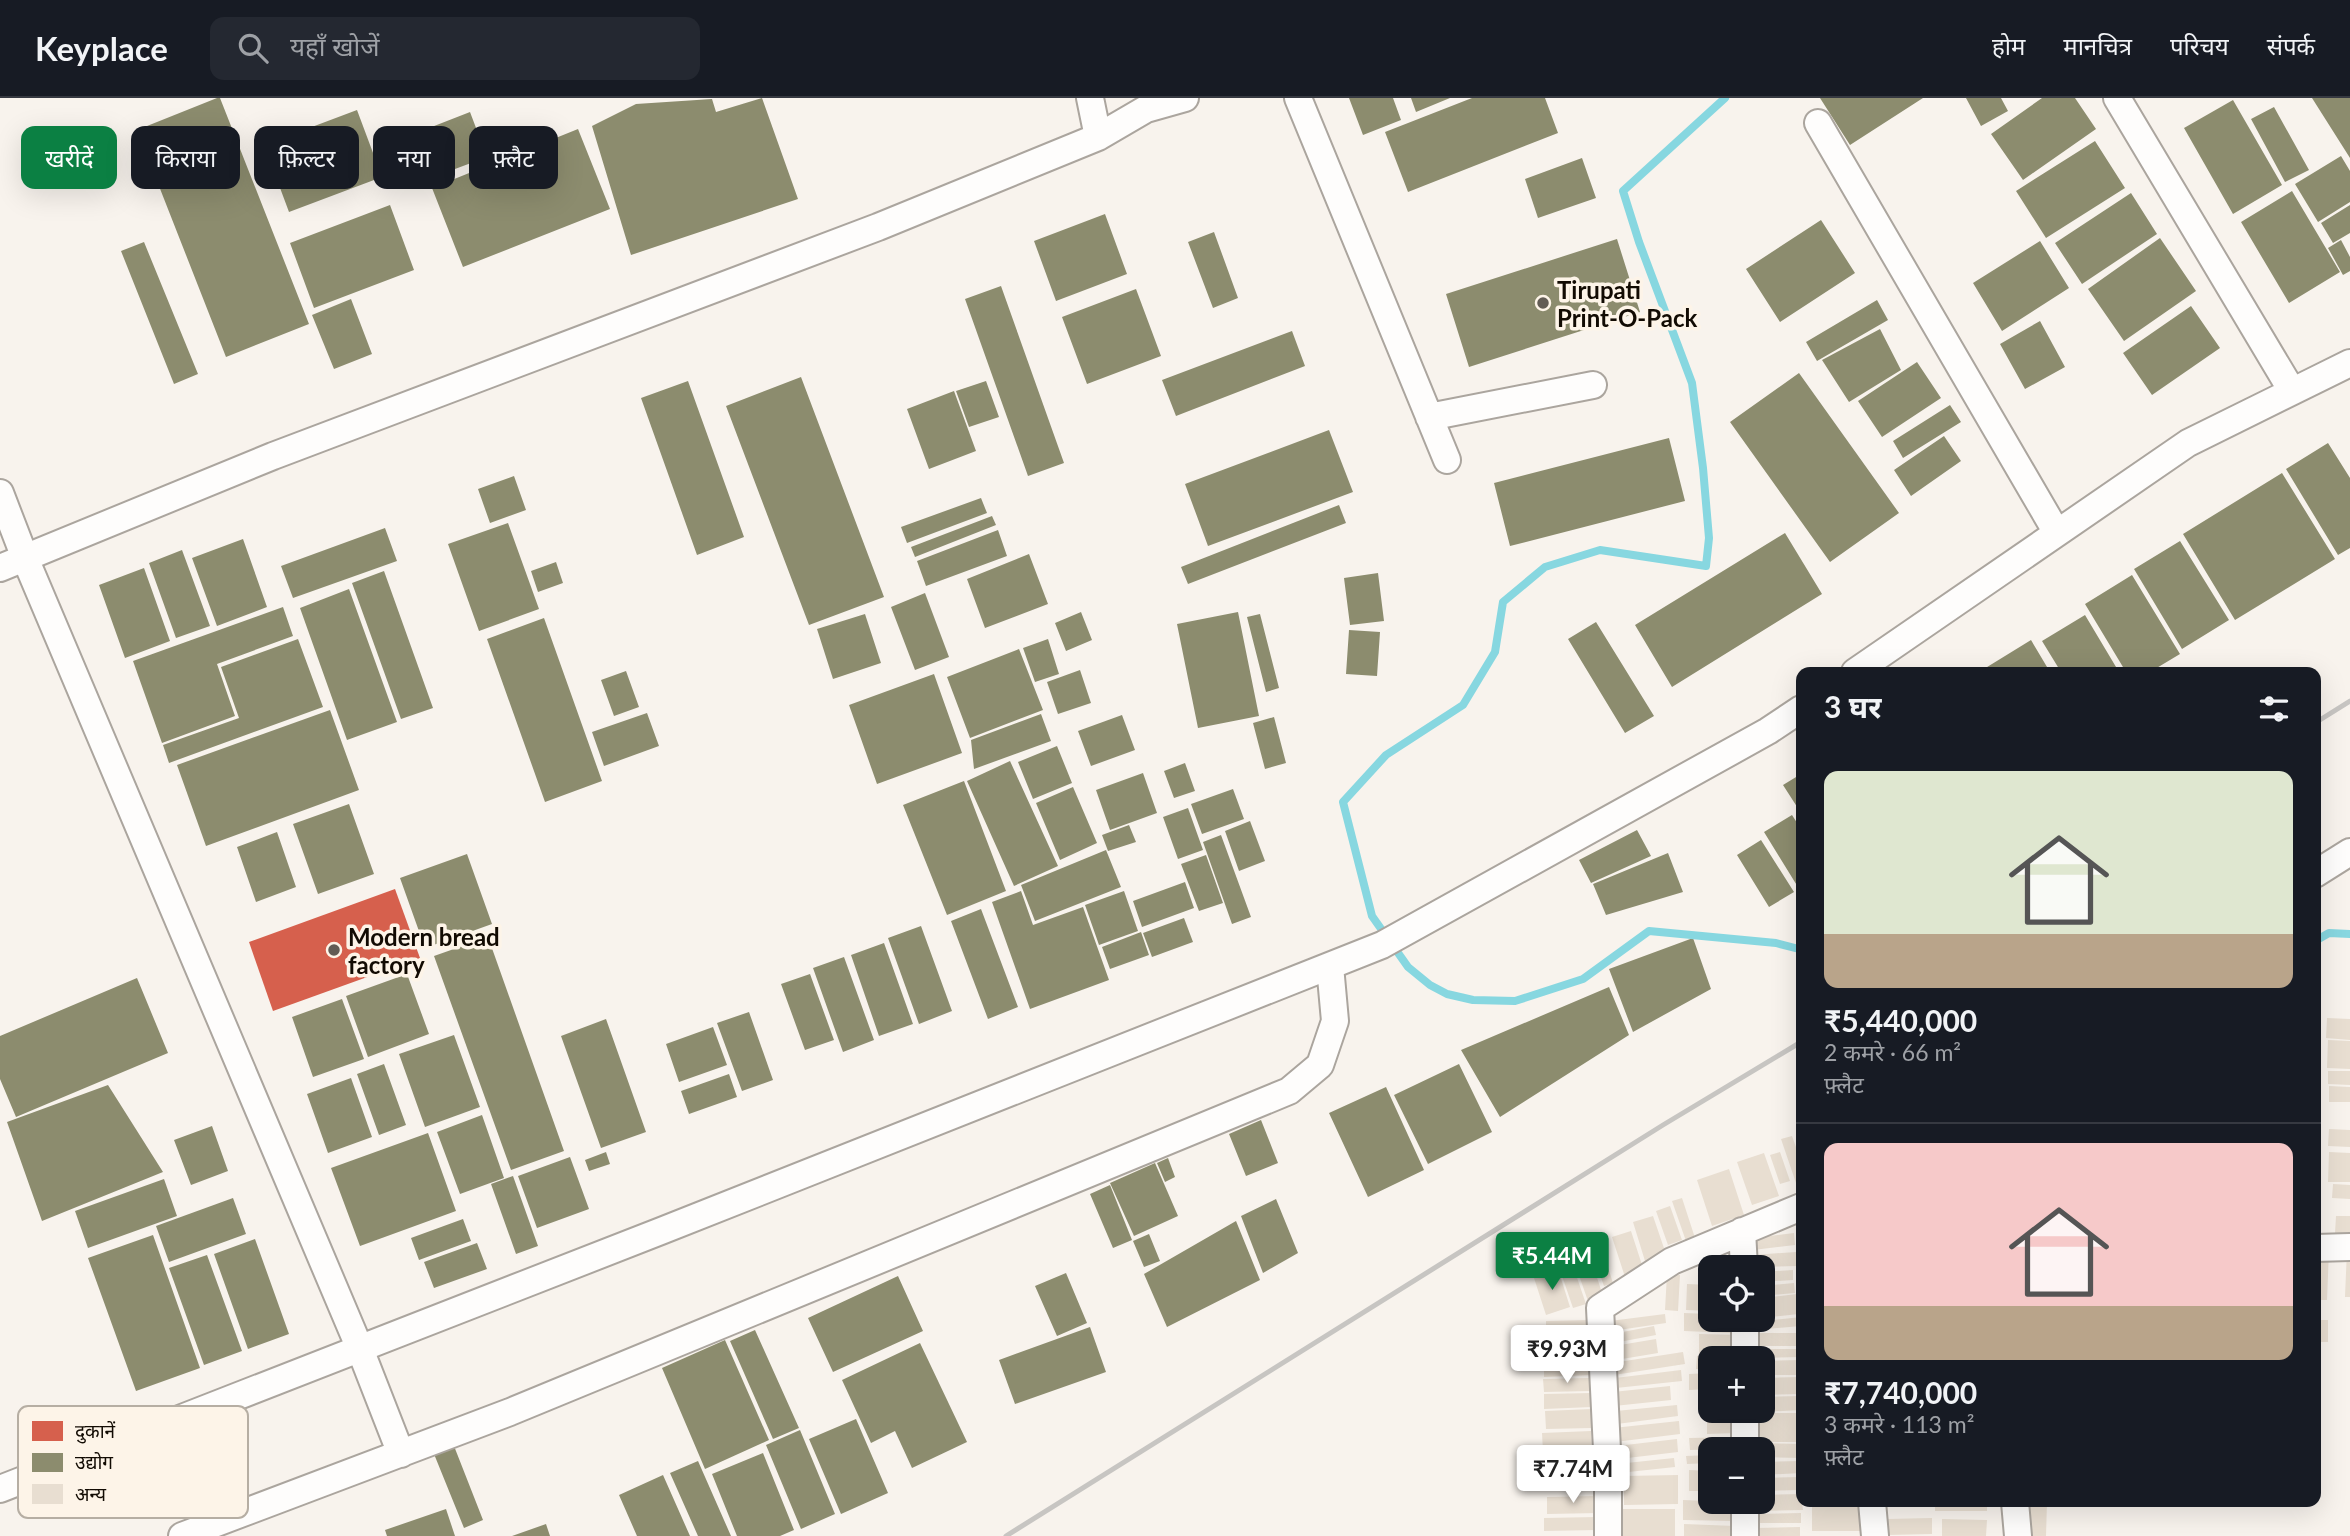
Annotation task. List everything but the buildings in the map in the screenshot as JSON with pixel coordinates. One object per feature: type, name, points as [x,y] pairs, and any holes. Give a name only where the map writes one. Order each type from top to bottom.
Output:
[{"type":"street","points":[[1090,98],[1098,137]]},
{"type":"street","points":[[0,568],[273,456],[878,227],[1098,137],[1146,109],[1185,98]]},
{"type":"street","points":[[1298,98],[1447,460]]},
{"type":"street","points":[[2127,102],[2292,391]]},
{"type":"street","points":[[1818,123],[2057,533]]},
{"type":"street","points":[[1862,667],[2188,443],[2350,363]]},
{"type":"street","points":[[1429,417],[1593,385]]},
{"type":"street","points":[[0,493],[401,1454]]},
{"type":"street","points":[[213,1406],[1382,946],[1768,731],[1796,712]]},
{"type":"street","points":[[2321,869],[2350,852]]},
{"type":"street","points":[[248,1512],[510,1412],[1289,1091],[1320,1065],[1335,1021],[1330,966]]},
{"type":"street","points":[[1608,1536],[1608,1469],[1600,1308],[1672,1261],[1796,1209]]},
{"type":"street","points":[[1742,1231],[1743,1255]]},
{"type":"street","points":[[2321,1248],[2350,1247]]},
{"type":"street","points":[[0,1489],[18,1482]]},
{"type":"street","points":[[1872,1507],[1875,1536]]},
{"type":"street","points":[[2015,1507],[2018,1536]]},
{"type":"street","points":[[1745,1514],[1745,1536]]},
{"type":"street","points":[[183,1536],[231,1518]]},
{"type":"waterway","points":[[1725,98],[1623,191],[1639,242],[1692,383],[1709,538],[1706,566],[1600,550],[1545,567],[1503,602],[1495,652],[1463,705],[1386,755],[1343,802],[1372,916],[1408,967],[1430,985],[1447,994],[1473,1000],[1515,1001],[1583,979],[1649,931],[1776,943],[1796,948]]},
{"type":"waterway","points":[[2321,938],[2329,933],[2350,934]]},
{"type":"railway","points":[[2321,719],[2350,701]]},
{"type":"railway","points":[[1006,1536],[1663,1125],[1796,1045]]},
{"type":"place","name":"Tirupati Print-O-Pack","points":[[1543,303]]},
{"type":"place","name":"Modern bread factory","points":[[334,950]]}]
